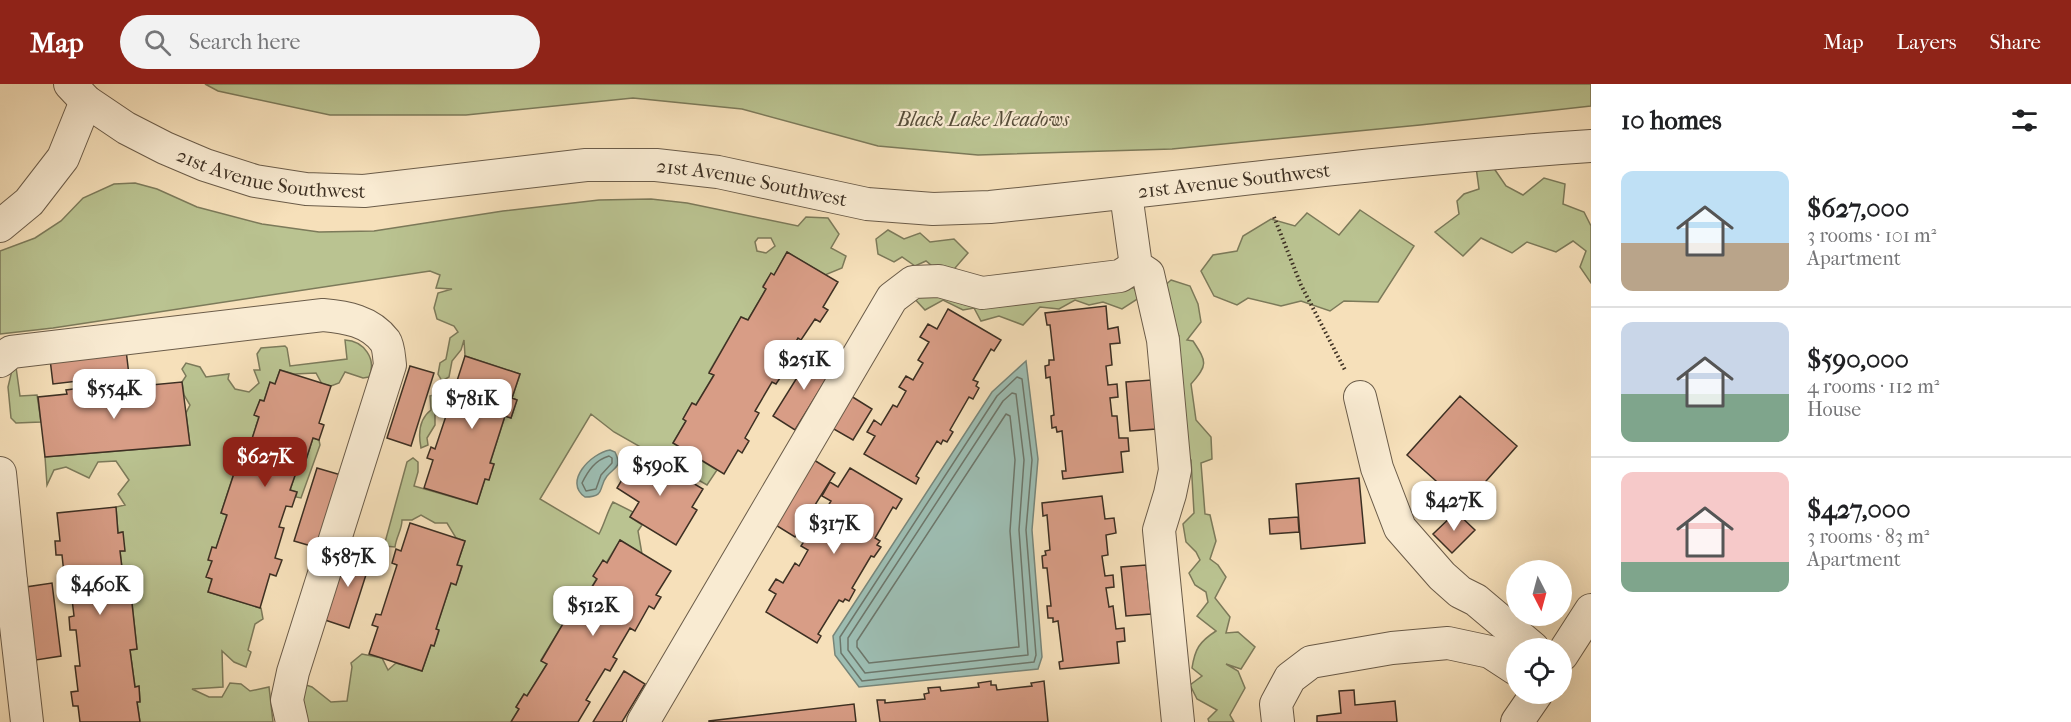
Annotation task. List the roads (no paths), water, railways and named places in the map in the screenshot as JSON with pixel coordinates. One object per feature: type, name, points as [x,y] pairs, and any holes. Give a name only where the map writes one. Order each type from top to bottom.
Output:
[{"type":"street","name":"21st Avenue Southwest","points":[[0,226],[29,202],[63,158],[78,93],[126,128],[205,165],[255,181],[306,189],[364,191],[586,165],[656,165],[718,172],[867,204],[933,208],[990,207],[1424,160],[1591,146]]},
{"type":"street","points":[[1126,194],[1136,266],[1148,274],[1163,340],[1175,470],[1159,530],[1178,722]]},
{"type":"street","points":[[643,722],[892,298],[913,282],[939,281],[982,293],[1120,276],[1136,266]]},
{"type":"street","points":[[0,361],[11,352],[323,315],[349,318],[370,328],[386,342],[390,365],[293,672],[287,700],[292,722]]},
{"type":"street","points":[[1360,397],[1377,468],[1400,528],[1442,576],[1460,592],[1476,600],[1521,638]]},
{"type":"street","points":[[0,473],[5,583],[27,722]]},
{"type":"street","points":[[1572,639],[1591,610]]},
{"type":"street","points":[[1278,722],[1276,704],[1290,678],[1311,662],[1392,648],[1448,643],[1490,652],[1506,662]]},
{"type":"street","points":[[1517,722],[1529,704]]},
{"type":"water","points":[[1026,361],[1038,459],[1032,530],[1042,657],[1038,669],[859,687],[835,655],[833,636],[992,392]]},
{"type":"water","points":[[610,450],[615,452],[617,466],[604,480],[599,493],[592,497],[585,497],[579,491],[578,476],[595,456]]},
{"type":"park label","name":"Black Lake Meadows","points":[[983,119]]}]
